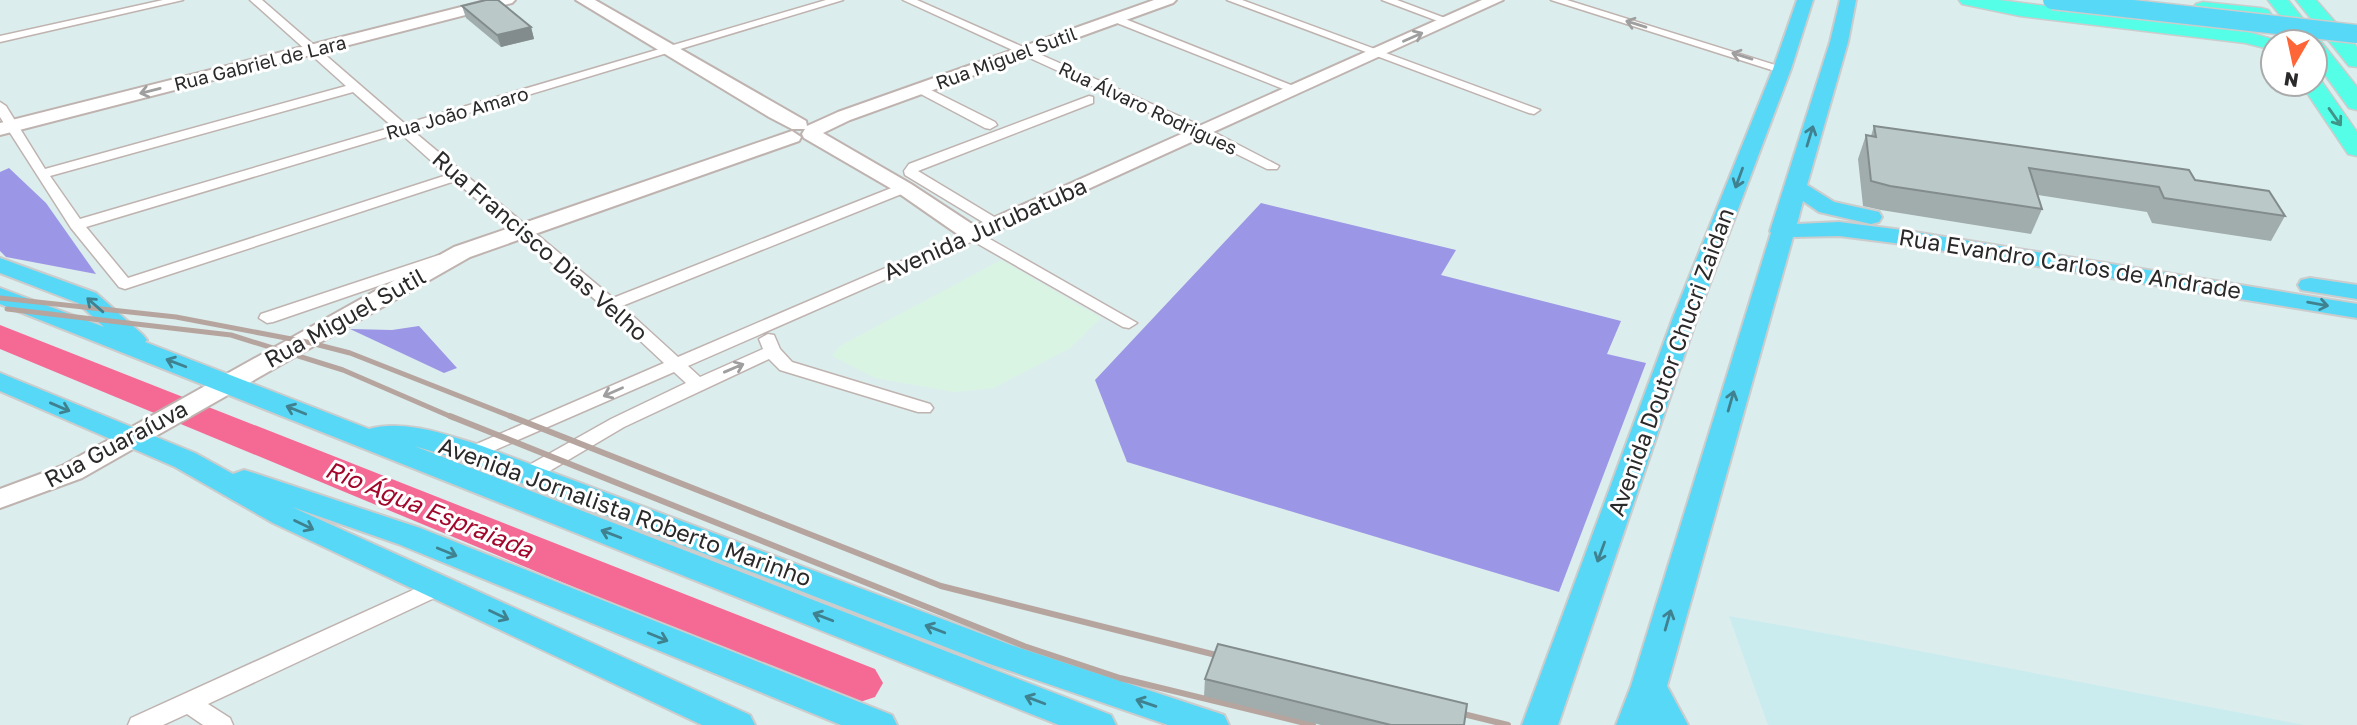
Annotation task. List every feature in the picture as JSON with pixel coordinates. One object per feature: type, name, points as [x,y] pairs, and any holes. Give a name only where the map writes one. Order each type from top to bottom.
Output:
[{"type":"highway","points":[[1969,0],[2020,10],[2193,30],[2259,42]]},
{"type":"highway","points":[[2134,0],[2214,9],[2256,7],[2272,28]]},
{"type":"highway","points":[[2306,0],[2357,61]]},
{"type":"highway","points":[[2282,5],[2301,28]]},
{"type":"highway","points":[[2193,30],[2219,28],[2231,23],[2214,9]]},
{"type":"highway","points":[[2329,65],[2357,103]]},
{"type":"highway","points":[[2322,98],[2357,149]]},
{"type":"main road","name":"Avenida Doutor Chucri Zaidan","points":[[1540,721],[1686,315],[1783,69],[1805,0]]},
{"type":"main road","points":[[1634,725],[1649,685],[1839,42],[1848,0]]},
{"type":"main road","points":[[2052,0],[2357,34]]},
{"type":"main road","name":"Rua Evandro Carlos de Andrade","points":[[1794,187],[1839,220],[2357,311]]},
{"type":"main road","name":"Rua Evandro Carlos de Andrade","points":[[1781,231],[1839,220],[2357,292]]},
{"type":"main road","points":[[0,265],[87,298],[146,351]]},
{"type":"main road","name":"Avenida Jornalista Roberto Marinho","points":[[0,295],[360,436],[398,434],[430,440],[472,453],[999,654],[1211,725]]},
{"type":"main road","points":[[0,381],[185,460],[384,527],[878,725]]},
{"type":"main road","points":[[360,436],[1098,725]]},
{"type":"main road","points":[[185,460],[284,516],[737,725]]},
{"type":"main road","points":[[1649,685],[1670,725]]},
{"type":"street","points":[[0,39],[178,0]]},
{"type":"street","name":"Rua Francisco Dias Velho","points":[[255,0],[457,176],[611,305],[697,384]]},
{"type":"street","name":"Rua Gabriel de Lara","points":[[4,128],[508,0]]},
{"type":"street","points":[[584,0],[775,113],[799,131],[904,188],[974,234],[1129,323]]},
{"type":"street","name":"Rua João Amaro","points":[[76,225],[838,0]]},
{"type":"street","name":"Rua Álvaro Rodrigues","points":[[908,0],[1202,131],[1272,166]]},
{"type":"street","name":"Rua Miguel Sutil","points":[[267,318],[462,252],[1168,0]]},
{"type":"street","points":[[1232,0],[1534,110]]},
{"type":"street","points":[[1387,0],[1447,21]]},
{"type":"street","name":"Avenida Jurubatuba","points":[[472,453],[996,225],[1495,0]]},
{"type":"street","points":[[1556,0],[1783,69]]},
{"type":"street","points":[[1116,19],[1295,89]]},
{"type":"street","points":[[42,174],[356,88]]},
{"type":"street","points":[[921,89],[990,125]]},
{"type":"street","points":[[996,225],[912,175],[911,171],[914,167],[1089,100]]},
{"type":"street","points":[[0,106],[4,128],[42,174],[76,225],[125,284],[457,176]]},
{"type":"street","points":[[611,305],[904,188]]},
{"type":"street","name":"Rua Miguel Sutil","points":[[229,383],[462,252]]},
{"type":"street","points":[[763,326],[772,351],[786,366],[924,408]]},
{"type":"street","points":[[529,474],[562,453],[697,384],[772,351]]},
{"type":"street","name":"Rua Guaraíuva","points":[[0,499],[72,472],[229,383]]},
{"type":"street","points":[[140,725],[437,587]]},
{"type":"street","points":[[189,703],[221,725]]},
{"type":"shaded area","points":[[9,168],[46,203],[96,274],[6,257],[0,251],[0,172]]},
{"type":"shaded area","points":[[1261,203],[1456,250],[1441,275],[1621,321],[1607,354],[1646,363],[1559,592],[1127,462],[1095,380]]},
{"type":"shaded area","points":[[1001,260],[1101,318],[1070,348],[994,388],[954,392],[875,378],[832,356],[840,346]]},
{"type":"shaded area","points":[[419,326],[457,368],[444,373],[350,329],[392,330]]},
{"type":"shaded area","points":[[1729,616],[1862,640],[2304,725],[1768,725]]},
{"type":"building","points":[[498,0],[531,27],[497,35],[462,6]]},
{"type":"building","points":[[1874,126],[2189,170],[2195,180],[2269,191],[2285,216],[2164,198],[2159,187],[2029,168],[2042,209],[1890,186],[1871,181],[1866,135],[1876,137]]},
{"type":"building","points":[[1218,644],[1467,704],[1464,725],[1391,725],[1205,679]]},
{"type":"waterway","name":"Rio Água Espraiada","points":[[0,336],[857,683]]},
{"type":"railway","points":[[0,298],[176,317],[307,342],[350,353],[515,418]]},
{"type":"railway","points":[[7,309],[231,335],[343,370],[454,418]]},
{"type":"railway","points":[[450,416],[1024,646],[1120,678],[1313,725]]},
{"type":"railway","points":[[510,416],[941,586],[1232,659]]},
{"type":"railway","points":[[1447,710],[1508,725]]}]
